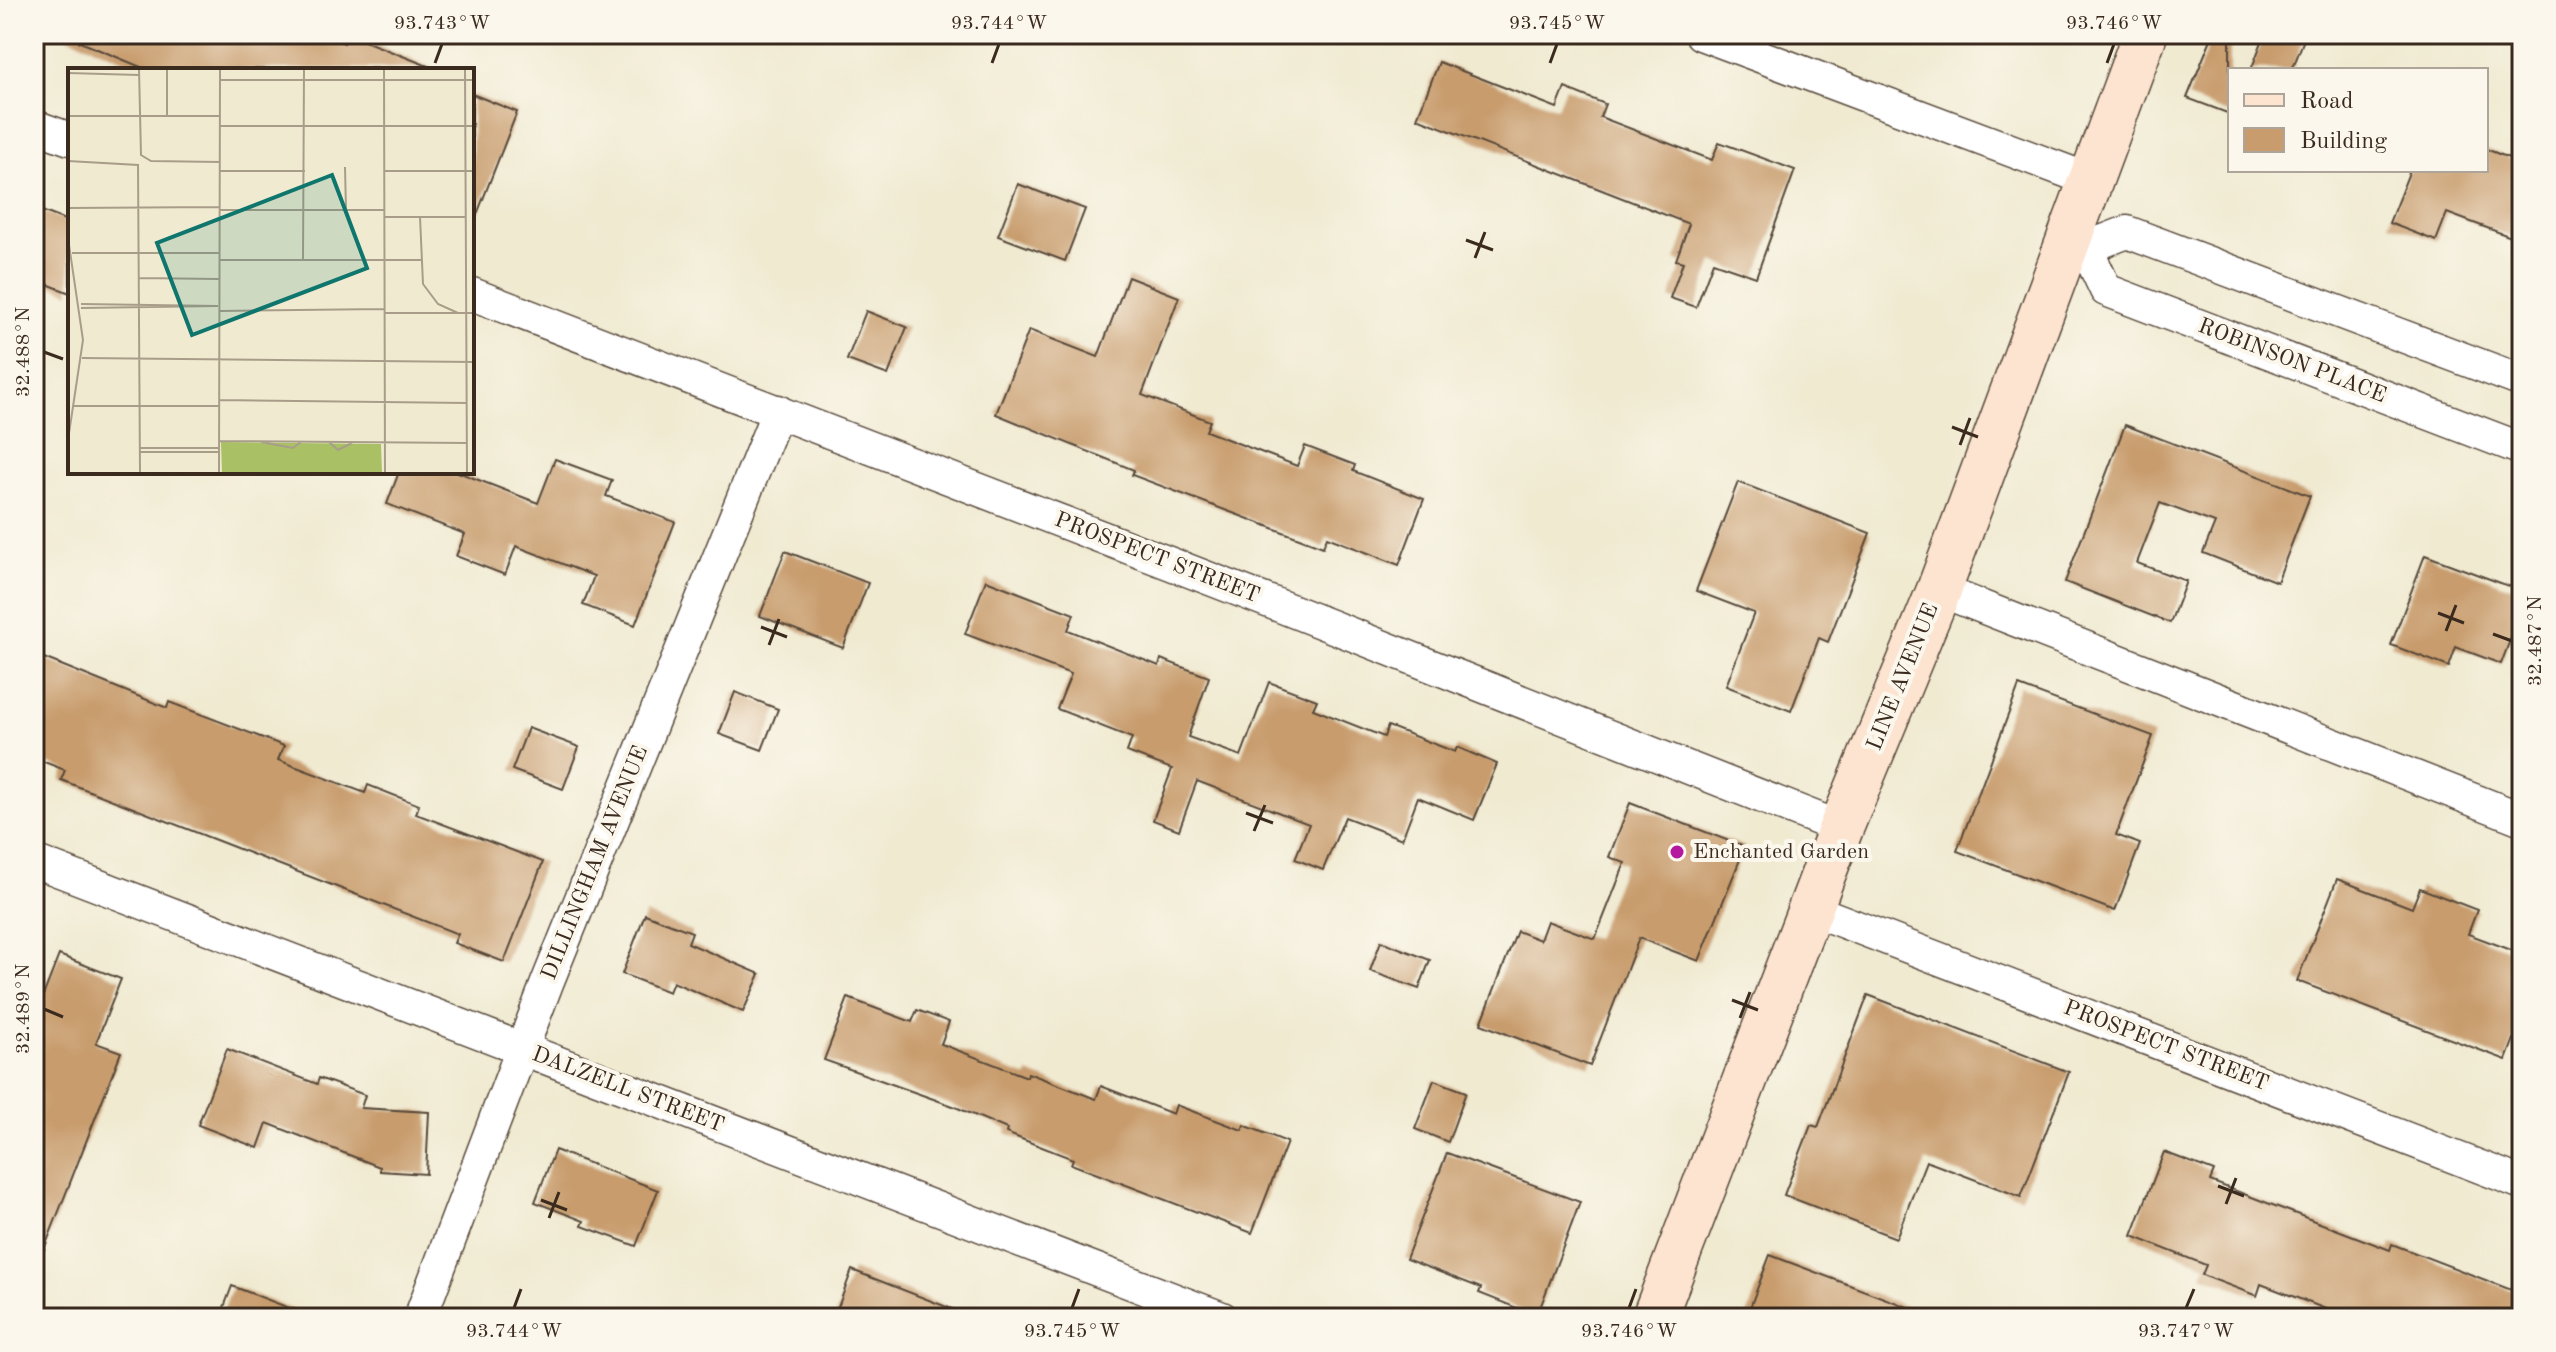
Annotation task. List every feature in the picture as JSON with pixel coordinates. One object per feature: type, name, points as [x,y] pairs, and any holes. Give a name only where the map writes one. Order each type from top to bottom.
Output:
[{"type":"main road","name":"LINE AVENUE","points":[[1654,1318],[1841,828],[2077,244],[2090,180],[2145,34]]},
{"type":"street","points":[[1701,34],[2090,180]]},
{"type":"street","points":[[34,126],[68,138]]},
{"type":"street","points":[[2077,244],[2127,232],[2522,381]]},
{"type":"street","name":"ROBINSON PLACE","points":[[2077,244],[2106,290],[2522,449]]},
{"type":"street","name":"PROSPECT STREET","points":[[474,295],[1841,828]]},
{"type":"street","name":"DILLINGHAM AVENUE","points":[[420,1318],[523,1049],[778,411]]},
{"type":"street","points":[[1939,590],[2522,819]]},
{"type":"street","name":"DALZELL STREET","points":[[34,861],[1222,1318]]},
{"type":"street","name":"PROSPECT STREET","points":[[1810,909],[2522,1183]]},
{"type":"building","points":[[61,34],[322,34],[344,43],[347,34],[433,68],[143,68]]},
{"type":"building","points":[[2213,34],[2230,34],[2228,113],[2187,98]]},
{"type":"building","points":[[2265,34],[2306,34],[2293,68],[2252,68]]},
{"type":"building","points":[[1439,62],[1557,108],[1565,88],[1605,104],[1600,117],[1712,160],[1719,142],[1795,170],[1756,277],[1713,262],[1696,307],[1670,298],[1683,262],[1676,260],[1689,224],[1417,118]]},
{"type":"building","points":[[474,95],[517,112],[474,222]]},
{"type":"building","points":[[2488,150],[2522,163],[2522,241],[2447,213],[2436,241],[2389,223],[2409,172],[2488,172]]},
{"type":"building","points":[[1018,184],[1085,209],[1065,261],[998,236]]},
{"type":"building","points":[[34,208],[68,221],[68,292],[34,279]]},
{"type":"building","points":[[1128,277],[1179,297],[1142,395],[1210,421],[1206,431],[1297,466],[1305,446],[1355,465],[1353,471],[1424,499],[1399,565],[1327,537],[1323,547],[1132,475],[1134,470],[996,414],[1029,330],[1098,357]]},
{"type":"building","points":[[866,311],[907,327],[888,375],[847,360]]},
{"type":"building","points":[[2125,425],[2310,496],[2277,582],[2203,553],[2215,523],[2160,503],[2137,563],[2186,581],[2170,623],[2065,582]]},
{"type":"building","points":[[555,459],[612,480],[606,496],[675,522],[635,625],[583,605],[594,576],[516,546],[505,575],[456,556],[465,534],[387,504],[398,474],[463,474],[538,503]]},
{"type":"building","points":[[1738,482],[1870,533],[1828,642],[1819,638],[1791,711],[1726,686],[1754,613],[1696,591]]},
{"type":"building","points":[[785,551],[868,583],[843,648],[760,616]]},
{"type":"building","points":[[2425,555],[2522,591],[2522,608],[2501,664],[2456,647],[2449,667],[2391,645]]},
{"type":"building","points":[[986,580],[1074,614],[1068,630],[1159,666],[1161,659],[1209,677],[1188,737],[1241,756],[1269,682],[1317,700],[1313,709],[1384,737],[1388,726],[1455,752],[1457,747],[1497,764],[1474,820],[1418,797],[1402,839],[1345,817],[1323,870],[1295,859],[1309,824],[1197,781],[1179,830],[1153,820],[1172,769],[1127,752],[1132,738],[1057,709],[1071,674],[965,634]]},
{"type":"building","points":[[34,654],[167,708],[169,702],[284,746],[278,760],[365,793],[368,785],[419,805],[416,814],[543,862],[504,962],[454,943],[458,934],[61,780],[65,770],[34,758]]},
{"type":"building","points":[[2019,686],[2153,736],[2116,835],[2140,844],[2115,911],[1957,851]]},
{"type":"building","points":[[735,692],[778,709],[762,750],[719,734]]},
{"type":"building","points":[[528,728],[579,747],[563,789],[512,770]]},
{"type":"building","points":[[1630,803],[1745,847],[1699,961],[1639,938],[1590,1066],[1481,1024],[1517,931],[1540,940],[1547,921],[1595,939],[1625,863],[1609,857]]},
{"type":"building","points":[[2337,879],[2412,908],[2420,888],[2477,910],[2468,934],[2522,954],[2522,1042],[2514,1039],[2506,1060],[2297,981]]},
{"type":"building","points":[[645,914],[692,932],[688,943],[760,974],[743,1012],[673,982],[669,992],[622,974]]},
{"type":"building","points":[[1381,941],[1430,960],[1419,989],[1370,971]]},
{"type":"building","points":[[59,955],[121,979],[96,1043],[121,1052],[36,1270],[34,1019]]},
{"type":"building","points":[[1868,995],[2069,1072],[2021,1197],[1926,1161],[1896,1238],[1784,1195],[1811,1125],[1818,1127]]},
{"type":"building","points":[[848,998],[912,1022],[917,1010],[949,1022],[941,1044],[1027,1077],[1028,1073],[1096,1099],[1101,1086],[1173,1114],[1176,1105],[1242,1130],[1244,1125],[1287,1142],[1252,1233],[1071,1164],[1073,1159],[1006,1133],[1007,1129],[953,1106],[824,1060]]},
{"type":"building","points":[[227,1049],[317,1084],[319,1078],[365,1095],[361,1108],[429,1112],[426,1174],[380,1171],[380,1167],[267,1123],[258,1148],[198,1125]]},
{"type":"building","points":[[1434,1080],[1466,1092],[1448,1142],[1415,1129]]},
{"type":"building","points":[[555,1150],[658,1190],[636,1246],[582,1226],[584,1221],[535,1202]]},
{"type":"building","points":[[2164,1152],[2214,1171],[2210,1181],[2390,1250],[2392,1244],[2522,1294],[2514,1318],[2349,1318],[2261,1284],[2257,1296],[2202,1275],[2206,1265],[2132,1236]]},
{"type":"building","points":[[1447,1153],[1580,1202],[1537,1316],[1479,1293],[1481,1288],[1406,1259]]},
{"type":"building","points":[[1770,1255],[1929,1315],[1928,1318],[1746,1318]]},
{"type":"building","points":[[852,1270],[970,1316],[834,1318]]},
{"type":"building","points":[[232,1286],[310,1316],[310,1318],[220,1318]]},
{"type":"place","name":"Enchanted Garden","points":[[1677,852]]}]
